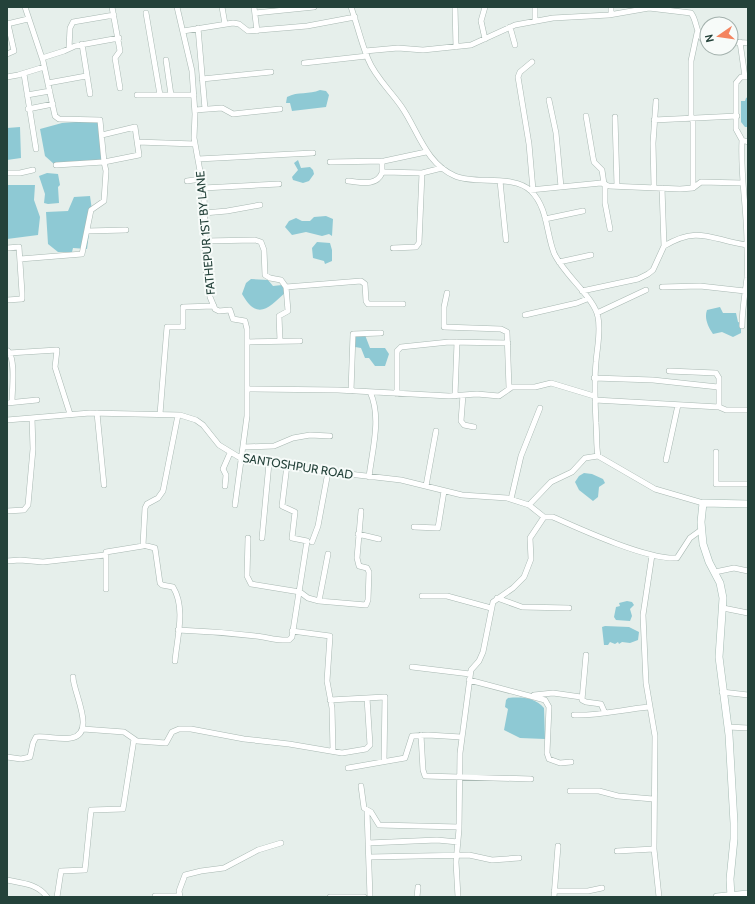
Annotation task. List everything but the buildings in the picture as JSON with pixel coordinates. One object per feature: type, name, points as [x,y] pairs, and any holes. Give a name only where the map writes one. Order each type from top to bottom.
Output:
[{"type":"street","points":[[20,259],[79,255],[83,251],[91,210],[104,201],[106,170],[100,120],[59,119],[55,116],[42,58],[24,7]]},
{"type":"street","points":[[112,7],[119,38],[120,53],[115,58],[120,88]]},
{"type":"street","name":"FATHEPUR 1ST BY LANE","points":[[177,7],[191,64],[195,110],[195,144],[203,188],[207,276],[210,297],[214,306],[219,311],[230,310],[234,320],[245,321],[247,342],[247,416],[235,505]]},
{"type":"street","points":[[222,7],[225,24]]},
{"type":"street","points":[[257,31],[255,10],[314,7]]},
{"type":"street","points":[[351,7],[366,53],[374,72],[407,115],[426,152],[442,168],[456,176],[473,180],[500,181],[532,190],[604,184],[662,188],[693,188],[701,182],[744,185]]},
{"type":"street","points":[[455,7],[456,47]]},
{"type":"street","points":[[485,7],[481,21],[485,39]]},
{"type":"street","points":[[535,7],[535,21]]},
{"type":"street","points":[[611,7],[611,14]]},
{"type":"street","points":[[304,63],[398,48],[423,50],[471,45],[510,27],[553,18],[611,14],[649,8],[691,12],[694,16],[697,33],[691,62],[693,188]]},
{"type":"street","points":[[146,13],[160,95]]},
{"type":"street","points":[[69,48],[70,28],[73,22],[114,15]]},
{"type":"street","points":[[183,31],[225,24],[239,24],[248,31],[257,31],[307,26],[354,17]]},
{"type":"street","points":[[7,54],[14,51],[8,24],[28,19]]},
{"type":"street","points":[[510,27],[515,45]]},
{"type":"street","points":[[198,28],[205,109]]},
{"type":"street","points":[[42,58],[82,44],[119,38]]},
{"type":"street","points":[[742,326],[748,232],[742,140],[737,132],[736,116],[737,80],[741,77],[746,77],[740,42],[748,43]]},
{"type":"street","points":[[82,44],[90,94]]},
{"type":"street","points":[[166,60],[171,95]]},
{"type":"street","points":[[532,62],[520,72],[518,77],[528,137],[532,190],[540,204],[552,246],[559,262],[597,313],[599,324],[594,378],[598,456]]},
{"type":"street","points":[[7,77],[24,74],[44,67]]},
{"type":"street","points":[[202,79],[271,72]]},
{"type":"street","points":[[24,74],[28,109],[36,149]]},
{"type":"street","points":[[48,83],[86,76]]},
{"type":"street","points":[[26,95],[50,91]]},
{"type":"street","points":[[137,95],[194,95]]},
{"type":"street","points":[[549,100],[556,133],[561,187]]},
{"type":"street","points":[[654,187],[652,156],[656,101]]},
{"type":"street","points":[[28,109],[53,104]]},
{"type":"street","points":[[195,110],[222,108],[233,114],[280,109]]},
{"type":"street","points":[[586,116],[594,162],[602,170],[605,203],[610,229]]},
{"type":"street","points":[[654,120],[736,116]]},
{"type":"street","points":[[615,117],[617,186]]},
{"type":"street","points":[[56,165],[104,162],[139,155],[135,127],[102,135]]},
{"type":"street","points":[[742,140],[748,142]]},
{"type":"street","points":[[137,142],[195,144]]},
{"type":"street","points":[[330,162],[382,161],[426,152]]},
{"type":"street","points":[[198,159],[313,153]]},
{"type":"street","points":[[348,181],[375,182],[380,179],[382,173],[382,161]]},
{"type":"street","points":[[382,173],[398,171],[422,173],[442,168]]},
{"type":"street","points":[[7,173],[20,173],[33,170]]},
{"type":"street","points":[[393,248],[416,247],[420,243],[422,173]]},
{"type":"street","points":[[187,181],[201,179]]},
{"type":"street","points":[[500,181],[506,240]]},
{"type":"street","points":[[203,188],[279,184]]},
{"type":"street","points":[[582,291],[619,284],[648,274],[653,270],[664,246],[662,188]]},
{"type":"street","points":[[204,213],[237,210],[260,205]]},
{"type":"street","points":[[545,219],[583,211]]},
{"type":"street","points":[[87,231],[126,230]]},
{"type":"street","points":[[664,246],[679,237],[701,234],[728,242],[747,245]]},
{"type":"street","points":[[205,241],[255,240],[261,242],[264,250],[265,275],[270,278],[281,280],[286,287],[288,311],[279,316],[280,341]]},
{"type":"street","points":[[7,248],[19,248],[22,299],[7,300]]},
{"type":"street","points":[[559,262],[591,255]]},
{"type":"street","points":[[286,287],[361,280],[365,284],[366,302],[368,304],[403,304]]},
{"type":"street","points":[[662,287],[700,286],[745,291]]},
{"type":"street","points":[[597,313],[646,290]]},
{"type":"street","points":[[447,293],[444,307],[444,327],[505,330],[508,336],[509,388]]},
{"type":"street","points":[[525,315],[577,303],[587,299]]},
{"type":"street","points":[[160,414],[167,327],[183,327],[183,307],[214,306]]},
{"type":"street","points":[[351,391],[353,334],[381,333]]},
{"type":"street","points":[[247,342],[300,341]]},
{"type":"street","points":[[397,394],[398,349],[408,346],[457,342],[508,344]]},
{"type":"street","points":[[455,396],[457,342]]},
{"type":"street","points":[[37,400],[9,403],[12,364],[8,352],[57,350],[55,367],[70,414]]},
{"type":"street","points":[[669,371],[716,373],[719,378],[719,407]]},
{"type":"street","points":[[594,378],[661,381],[718,387]]},
{"type":"street","points":[[247,389],[351,391],[455,396],[499,396],[509,388],[535,387],[551,383],[594,398],[719,407],[726,410],[748,410]]},
{"type":"street","points":[[369,477],[376,425],[373,399],[370,392]]},
{"type":"street","points":[[463,395],[461,421],[464,425],[474,427]]},
{"type":"street","points":[[666,460],[678,405]]},
{"type":"street","points":[[511,499],[521,456],[540,408]]},
{"type":"street","name":"SANTOSHPUR ROAD","points":[[7,420],[70,414],[178,415],[196,420],[203,425],[219,445],[242,459],[328,472],[401,480],[462,495],[511,499],[530,505]]},
{"type":"street","points":[[97,414],[104,485]]},
{"type":"street","points":[[143,546],[145,508],[147,504],[158,498],[163,491],[178,415]]},
{"type":"street","points":[[7,511],[24,510],[28,505],[33,449],[32,418]]},
{"type":"street","points":[[426,486],[436,431]]},
{"type":"street","points":[[244,447],[274,446],[293,438],[310,435],[330,436]]},
{"type":"street","points":[[225,486],[226,475],[223,469],[230,452]]},
{"type":"street","points":[[716,452],[716,484],[748,484]]},
{"type":"street","points":[[702,530],[690,538],[678,558],[652,555],[553,517],[544,517],[530,505],[551,482],[572,472],[585,458],[598,456],[655,489],[703,503],[748,504]]},
{"type":"street","points":[[262,538],[269,463]]},
{"type":"street","points":[[178,630],[241,634],[285,640],[290,640],[292,637],[307,542],[292,538],[295,512],[282,506],[287,465]]},
{"type":"street","points":[[312,542],[318,526],[328,472]]},
{"type":"street","points":[[414,527],[438,528],[444,491]]},
{"type":"street","points":[[703,503],[702,530],[705,551],[722,589],[723,608],[719,657],[722,692],[728,727],[734,839],[730,879],[731,896]]},
{"type":"street","points":[[248,538],[247,576],[249,583],[300,592],[308,598],[319,601],[363,606],[368,603],[369,572],[367,568],[361,567],[357,563],[358,534],[361,511]]},
{"type":"street","points":[[458,897],[456,856],[459,827],[461,738],[466,712],[470,674],[483,652],[491,608],[497,598],[514,588],[524,577],[530,559],[530,538],[544,517]]},
{"type":"street","points":[[358,534],[379,539]]},
{"type":"street","points":[[7,561],[20,560],[43,562],[105,554],[108,552],[143,546],[155,548],[160,583],[162,585],[171,586],[174,590],[179,607],[175,661]]},
{"type":"street","points":[[105,554],[106,589]]},
{"type":"street","points":[[319,601],[328,554]]},
{"type":"street","points":[[652,555],[643,615],[645,675],[655,736],[653,799],[654,849],[659,897]]},
{"type":"street","points":[[715,572],[734,568],[748,571]]},
{"type":"street","points":[[422,596],[447,596],[491,608]]},
{"type":"street","points":[[497,598],[522,606],[569,608]]},
{"type":"street","points":[[723,608],[748,613]]},
{"type":"street","points":[[292,631],[330,636],[327,681],[330,700],[333,751]]},
{"type":"street","points":[[581,697],[586,655]]},
{"type":"street","points":[[412,667],[470,674]]},
{"type":"street","points":[[7,757],[27,759],[32,754],[32,743],[36,737],[70,738],[76,736],[83,729],[82,710],[73,677]]},
{"type":"street","points":[[469,680],[542,698],[548,704],[547,753],[549,759],[560,763],[571,762]]},
{"type":"street","points":[[722,692],[748,695]]},
{"type":"street","points":[[529,696],[553,693],[581,697],[584,701],[601,704],[605,713]]},
{"type":"street","points":[[330,700],[385,697],[384,761]]},
{"type":"street","points":[[83,729],[124,732],[134,739],[166,743],[172,732],[184,729],[244,740],[348,752],[368,748],[370,739],[367,698]]},
{"type":"street","points":[[574,715],[593,715],[650,707]]},
{"type":"street","points":[[728,727],[748,728]]},
{"type":"street","points":[[348,768],[405,758],[410,737],[422,735],[461,738]]},
{"type":"street","points":[[422,735],[423,770],[425,776],[531,779]]},
{"type":"street","points":[[57,897],[61,871],[85,870],[91,810],[123,809],[134,739]]},
{"type":"street","points":[[361,786],[364,808],[371,812],[376,822],[382,826],[459,827]]},
{"type":"street","points":[[570,790],[599,791],[618,796],[653,799]]},
{"type":"street","points":[[367,811],[370,897]]},
{"type":"street","points":[[368,843],[437,840],[458,842]]},
{"type":"street","points":[[155,896],[180,896],[179,892],[185,875],[201,870],[224,868],[258,850],[281,843]]},
{"type":"street","points":[[554,897],[558,846]]},
{"type":"street","points":[[617,851],[654,849]]},
{"type":"street","points":[[369,856],[469,855],[492,860],[519,858]]},
{"type":"street","points":[[7,880],[30,885],[41,890],[47,897]]},
{"type":"street","points":[[417,897],[418,887]]},
{"type":"street","points":[[554,891],[588,892],[602,888]]},
{"type":"street","points":[[717,897],[747,896]]},
{"type":"street","points":[[330,897],[364,897]]},
{"type":"water","points":[[320,90],[326,91],[329,95],[326,107],[292,111],[290,103],[286,103],[287,97],[291,95]]},
{"type":"water","points":[[748,97],[748,127],[745,127],[741,122],[741,101],[745,101]]},
{"type":"water","points":[[89,121],[98,122],[102,161],[54,164],[45,156],[40,129],[62,123]]},
{"type":"water","points":[[20,127],[21,158],[7,160],[7,128]]},
{"type":"water","points":[[298,160],[301,168],[310,167],[313,170],[314,174],[309,181],[303,183],[293,180],[292,177],[298,170],[294,163]]},
{"type":"water","points":[[47,173],[58,174],[60,185],[58,187],[59,203],[44,203],[45,194],[39,176]]},
{"type":"water","points":[[7,185],[35,185],[34,200],[40,217],[38,235],[7,239]]},
{"type":"water","points":[[90,196],[92,210],[87,249],[73,248],[72,252],[58,252],[48,244],[46,212],[68,211],[74,197]]},
{"type":"water","points":[[326,216],[333,219],[332,236],[329,234],[322,236],[306,232],[292,235],[285,227],[289,221],[296,218],[302,221],[310,221],[314,217]]},
{"type":"water","points":[[317,242],[330,243],[332,250],[332,261],[325,264],[324,261],[313,258],[312,248]]},
{"type":"water","points":[[251,279],[268,280],[273,286],[282,285],[286,292],[269,307],[258,310],[253,308],[248,303],[242,294],[246,283]]},
{"type":"water","points":[[720,307],[723,313],[736,313],[738,322],[741,323],[741,333],[733,337],[722,332],[713,334],[707,322],[706,313],[707,310]]},
{"type":"water","points":[[357,335],[365,335],[370,348],[385,348],[389,354],[385,366],[375,366],[369,358],[365,358],[361,348],[355,347],[354,337]]},
{"type":"water","points":[[584,473],[592,474],[603,479],[605,483],[599,487],[598,497],[593,501],[579,490],[575,482],[579,476]]},
{"type":"water","points":[[627,601],[632,602],[634,605],[630,609],[632,616],[630,621],[616,620],[614,617],[616,607],[620,606],[619,603]]},
{"type":"water","points":[[602,627],[629,627],[639,632],[638,640],[630,643],[622,642],[619,644],[618,642],[615,644],[610,642],[608,645],[604,645]]},
{"type":"water","points":[[508,698],[528,698],[540,704],[544,708],[545,739],[520,738],[504,730],[508,709],[505,707],[506,700]]}]
